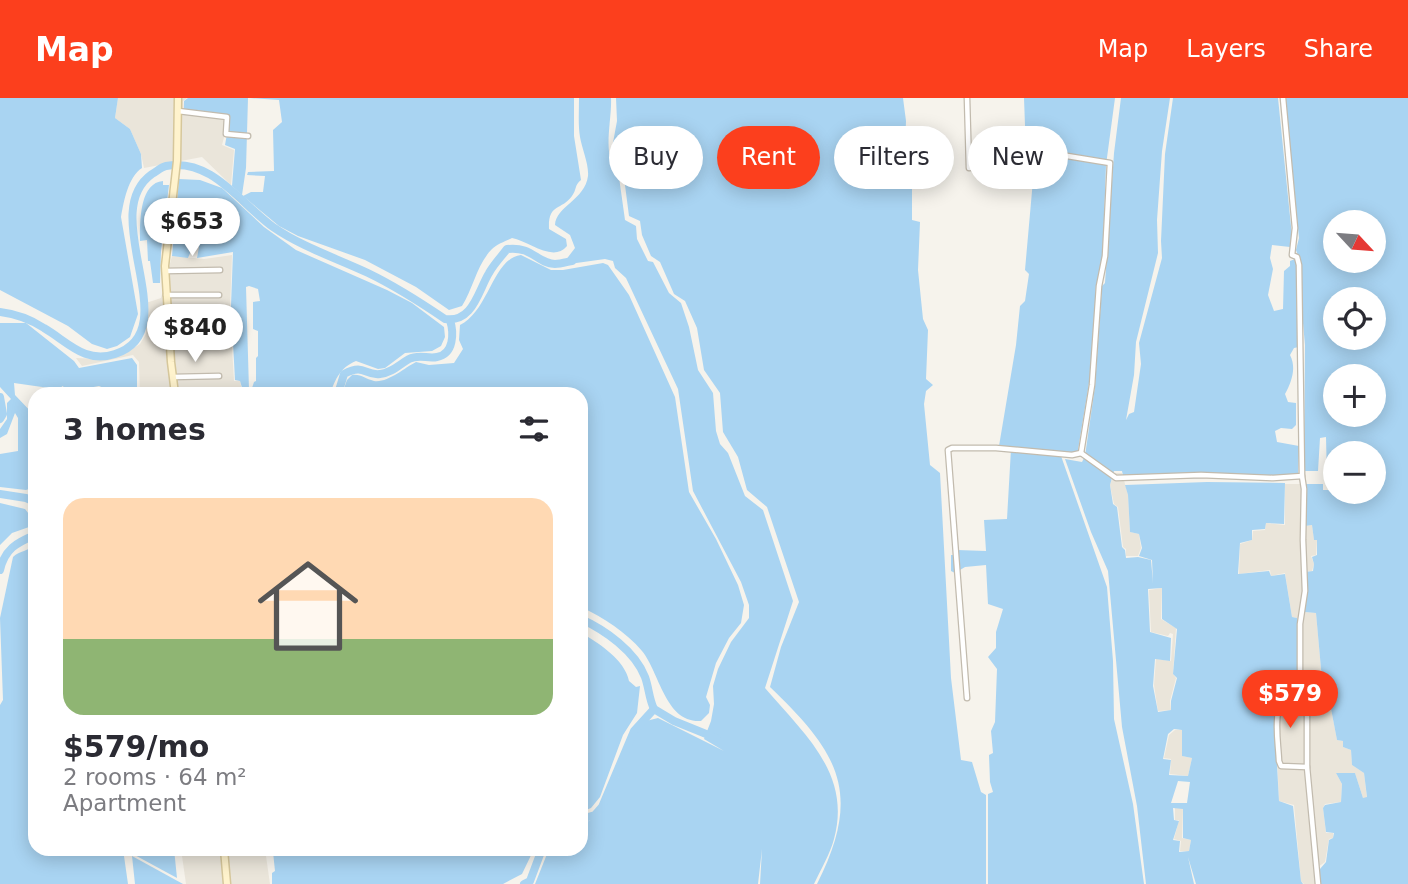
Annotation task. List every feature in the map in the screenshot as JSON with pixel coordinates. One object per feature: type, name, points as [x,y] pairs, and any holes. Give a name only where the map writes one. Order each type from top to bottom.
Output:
[{"type":"street","points":[[174,387],[165,271],[177,161],[178,98]]},
{"type":"street","points":[[967,98],[969,167],[1026,166],[1038,171],[1044,155],[1049,153],[1110,163],[1105,256],[1098,288],[1092,385],[1083,455]]},
{"type":"street","points":[[1283,98],[1295,228],[1292,255],[1297,256],[1299,265],[1305,591],[1300,624],[1301,686],[1307,699],[1307,767],[1318,884]]},
{"type":"street","points":[[178,111],[227,117],[226,134],[248,136]]},
{"type":"street","points":[[165,271],[220,270]]},
{"type":"street","points":[[166,295],[219,295]]},
{"type":"street","points":[[169,343],[220,342]]},
{"type":"street","points":[[173,377],[219,376]]},
{"type":"street","points":[[967,698],[948,450],[996,448],[1083,455],[1114,477],[1302,477]]},
{"type":"street","points":[[1301,686],[1292,689],[1279,703],[1279,761],[1281,766],[1307,767]]},
{"type":"street","points":[[225,856],[227,884]]},
{"type":"shaded area","points":[[118,98],[187,98],[183,101],[184,110],[229,118],[222,145],[234,150],[231,185],[202,157],[144,168],[130,129],[115,118]]},
{"type":"shaded area","points":[[232,255],[230,311],[234,381],[240,381],[241,387],[140,387],[139,362],[133,355],[82,366],[76,358],[102,359],[124,354],[140,344],[146,334],[146,303],[161,298],[172,256],[204,259]]},
{"type":"shaded area","points":[[1114,473],[1122,473],[1128,495],[1130,532],[1139,534],[1141,548],[1138,556],[1126,556],[1126,549],[1123,547],[1118,507],[1114,504],[1110,485]]},
{"type":"shaded area","points":[[1285,484],[1305,484],[1305,526],[1312,525],[1314,540],[1317,540],[1316,555],[1311,556],[1314,564],[1312,571],[1304,572],[1305,612],[1316,613],[1323,691],[1328,693],[1337,740],[1343,741],[1343,747],[1351,750],[1352,765],[1364,773],[1367,798],[1363,798],[1355,773],[1336,773],[1342,784],[1341,802],[1325,804],[1323,808],[1326,833],[1333,833],[1333,838],[1329,839],[1325,862],[1318,867],[1318,884],[1304,884],[1301,881],[1294,805],[1279,801],[1275,711],[1265,710],[1260,688],[1299,686],[1297,618],[1292,617],[1285,573],[1271,576],[1270,570],[1239,574],[1240,544],[1252,540],[1253,531],[1265,530],[1266,523],[1285,525]]},
{"type":"shaded area","points":[[1162,588],[1161,619],[1176,628],[1173,674],[1176,678],[1170,701],[1171,710],[1158,711],[1154,685],[1156,659],[1171,661],[1173,634],[1168,636],[1151,632],[1149,590]]},
{"type":"shaded area","points":[[1175,730],[1182,730],[1182,756],[1192,758],[1188,776],[1170,774],[1171,759],[1164,758],[1169,735]]},
{"type":"shaded area","points":[[1175,808],[1183,808],[1182,838],[1191,840],[1189,851],[1180,851],[1181,841],[1174,839],[1179,820],[1175,820]]},
{"type":"shaded area","points":[[182,856],[266,856],[270,884],[186,884]]},
{"type":"water","points":[[0,98],[118,98],[115,118],[130,129],[141,154],[142,168],[130,183],[121,217],[138,314],[130,337],[117,346],[107,349],[92,344],[68,326],[0,290]]},
{"type":"water","points":[[188,98],[248,98],[246,168],[242,195],[232,186],[235,149],[225,145],[230,117],[184,109],[184,101]]},
{"type":"water","points":[[250,98],[574,98],[574,136],[581,180],[568,201],[553,211],[549,221],[549,229],[566,239],[567,246],[561,251],[548,252],[512,238],[499,244],[487,255],[462,306],[449,310],[416,287],[365,260],[298,236],[279,226],[243,196],[251,192],[263,192],[265,176],[247,175],[248,172],[274,171],[273,130],[282,122],[279,100]]},
{"type":"water","points":[[579,98],[611,98],[609,189],[621,189],[625,220],[636,226],[637,239],[648,261],[653,262],[669,293],[681,303],[698,370],[713,393],[716,431],[720,444],[728,453],[745,496],[763,510],[793,601],[765,688],[808,738],[830,774],[836,794],[838,815],[834,839],[814,884],[760,884],[762,849],[758,884],[535,884],[546,856],[588,856],[588,821],[600,815],[618,778],[634,734],[642,722],[658,718],[724,751],[704,739],[714,704],[713,686],[731,642],[749,618],[749,605],[741,582],[693,491],[678,389],[626,278],[615,268],[613,261],[605,259],[562,265],[575,248],[570,235],[555,225],[560,213],[586,184],[587,167],[581,142]]},
{"type":"water","points":[[616,98],[903,98],[906,126],[834,126],[834,189],[912,189],[912,220],[920,222],[918,270],[923,319],[928,330],[926,379],[933,385],[926,391],[924,404],[930,465],[940,473],[951,678],[961,760],[972,762],[981,792],[986,795],[986,884],[817,884],[831,852],[839,824],[841,799],[837,776],[813,733],[770,687],[781,647],[799,602],[767,507],[747,490],[738,457],[723,432],[720,393],[704,370],[697,328],[685,301],[674,294],[660,262],[651,256],[642,235],[640,221],[629,216],[626,189],[703,189],[703,126],[616,126]]},
{"type":"water","points":[[1024,98],[1115,98],[1106,165],[1102,277],[1096,285],[1091,371],[1077,453],[1060,453],[1107,587],[1114,719],[1133,804],[1144,884],[988,884],[988,794],[993,792],[989,755],[993,753],[991,731],[995,722],[997,669],[988,657],[996,648],[996,632],[1003,609],[988,604],[986,565],[965,567],[955,573],[951,571],[951,555],[957,555],[957,550],[986,551],[984,520],[1007,519],[1011,449],[999,446],[1020,306],[1025,301],[1029,274],[1025,270],[1032,189],[1068,189],[1068,126],[1025,126]]},
{"type":"water","points":[[1121,98],[1170,98],[1162,151],[1157,220],[1158,253],[1136,342],[1134,375],[1126,420],[1129,414],[1134,412],[1141,364],[1139,343],[1162,258],[1165,154],[1173,98],[1278,98],[1292,236],[1290,247],[1272,245],[1270,258],[1273,269],[1268,295],[1274,311],[1283,309],[1284,271],[1290,266],[1290,261],[1295,259],[1298,266],[1299,347],[1294,348],[1290,355],[1293,370],[1285,394],[1288,402],[1296,403],[1296,425],[1292,429],[1281,428],[1275,431],[1277,442],[1299,446],[1298,476],[1124,480],[1122,471],[1114,471],[1110,485],[1113,504],[1117,507],[1126,558],[1151,560],[1153,583],[1152,560],[1139,556],[1142,548],[1139,534],[1130,532],[1125,485],[1285,483],[1284,524],[1266,523],[1265,529],[1252,530],[1252,540],[1240,543],[1238,574],[1269,571],[1271,576],[1285,574],[1292,617],[1297,618],[1299,685],[1260,688],[1265,711],[1274,711],[1279,801],[1293,806],[1303,884],[1196,884],[1188,857],[1194,884],[1146,884],[1137,806],[1122,727],[1108,571],[1065,459],[1082,462],[1085,456],[1095,386],[1102,286],[1105,283],[1114,153]],"holes":[[[1162,588],[1162,619],[1177,629],[1173,674],[1177,678],[1171,710],[1158,712],[1153,686],[1155,659],[1170,661],[1171,638],[1150,632],[1148,589]],[[1174,729],[1182,730],[1182,756],[1192,758],[1188,776],[1169,775],[1171,760],[1163,759],[1168,734]],[[1178,781],[1190,782],[1187,803],[1171,803]],[[1173,808],[1183,809],[1183,838],[1191,840],[1189,851],[1179,852],[1180,841],[1173,840],[1179,821],[1174,820]]]},
{"type":"water","points":[[1285,98],[1408,98],[1408,884],[1319,884],[1320,869],[1326,862],[1329,840],[1334,833],[1326,832],[1323,808],[1325,805],[1341,802],[1342,784],[1336,773],[1355,773],[1363,798],[1367,797],[1364,773],[1352,765],[1351,750],[1343,747],[1343,741],[1337,740],[1328,693],[1323,691],[1316,613],[1305,612],[1305,572],[1313,571],[1312,557],[1317,555],[1317,540],[1314,540],[1312,525],[1305,526],[1305,484],[1323,484],[1323,504],[1386,504],[1386,441],[1326,441],[1326,437],[1320,438],[1318,471],[1304,471],[1305,345],[1301,264],[1296,250],[1299,238]]},
{"type":"water","points":[[179,179],[200,180],[222,188],[264,227],[296,250],[412,303],[444,327],[445,337],[441,346],[432,351],[405,353],[385,368],[378,369],[356,361],[339,374],[333,387],[252,387],[256,381],[258,356],[258,331],[253,329],[253,302],[260,301],[258,289],[249,286],[246,287],[249,387],[242,387],[240,381],[235,380],[231,306],[233,252],[197,258],[199,247],[193,246],[188,258],[172,256]]},
{"type":"water","points":[[163,181],[163,185],[169,185],[160,283],[153,283],[147,240],[140,241],[141,215],[149,189],[155,183]]},
{"type":"water","points":[[521,255],[551,270],[603,263],[608,265],[629,295],[675,397],[689,492],[716,539],[738,585],[744,605],[741,623],[729,638],[716,663],[706,697],[710,705],[709,713],[701,721],[679,714],[671,706],[642,651],[622,632],[588,611],[588,387],[344,387],[352,375],[379,381],[416,362],[429,365],[454,363],[463,349],[459,340],[460,325],[478,309],[497,275],[512,258]]},
{"type":"water","points":[[0,323],[26,323],[79,368],[132,358],[137,365],[137,387],[42,387],[14,383],[15,395],[28,409],[26,490],[0,487],[0,454],[18,451],[18,418],[15,413],[7,434],[0,438],[0,429],[7,419],[7,403],[11,399],[0,387]]},
{"type":"water","points":[[0,503],[25,509],[28,513],[28,527],[12,533],[0,545]]},
{"type":"water","points":[[28,549],[28,856],[124,856],[128,884],[0,884],[0,705],[3,700],[0,618],[13,557]]},
{"type":"water","points":[[588,637],[617,659],[629,681],[636,687],[640,686],[637,713],[623,735],[600,797],[588,809]]},
{"type":"water","points":[[132,856],[183,884],[135,884]]},
{"type":"water","points":[[137,856],[175,856],[177,878]]},
{"type":"water","points":[[273,856],[531,856],[522,874],[503,884],[272,884],[272,873],[275,871]]},
{"type":"waterway","points":[[0,312],[28,320],[77,350],[95,356],[115,354],[135,341],[144,322],[144,297],[132,216],[137,192],[152,174],[166,166],[182,165],[211,175],[284,234],[378,278],[445,319],[454,319],[468,311],[491,270],[507,249],[523,250],[549,263],[572,261]]},
{"type":"waterway","points":[[340,387],[344,374],[351,371],[384,373],[409,359],[443,355],[450,347],[450,320]]},
{"type":"waterway","points":[[0,397],[3,414],[0,419]]},
{"type":"waterway","points":[[0,494],[28,499]]},
{"type":"waterway","points":[[0,570],[12,548],[28,538]]},
{"type":"waterway","points":[[588,623],[609,635],[634,659],[645,677],[654,709],[674,721],[716,738]]},
{"type":"waterway","points":[[588,817],[595,815],[602,807],[634,731],[654,709]]},
{"type":"waterway","points":[[524,884],[530,881],[539,856]]}]
